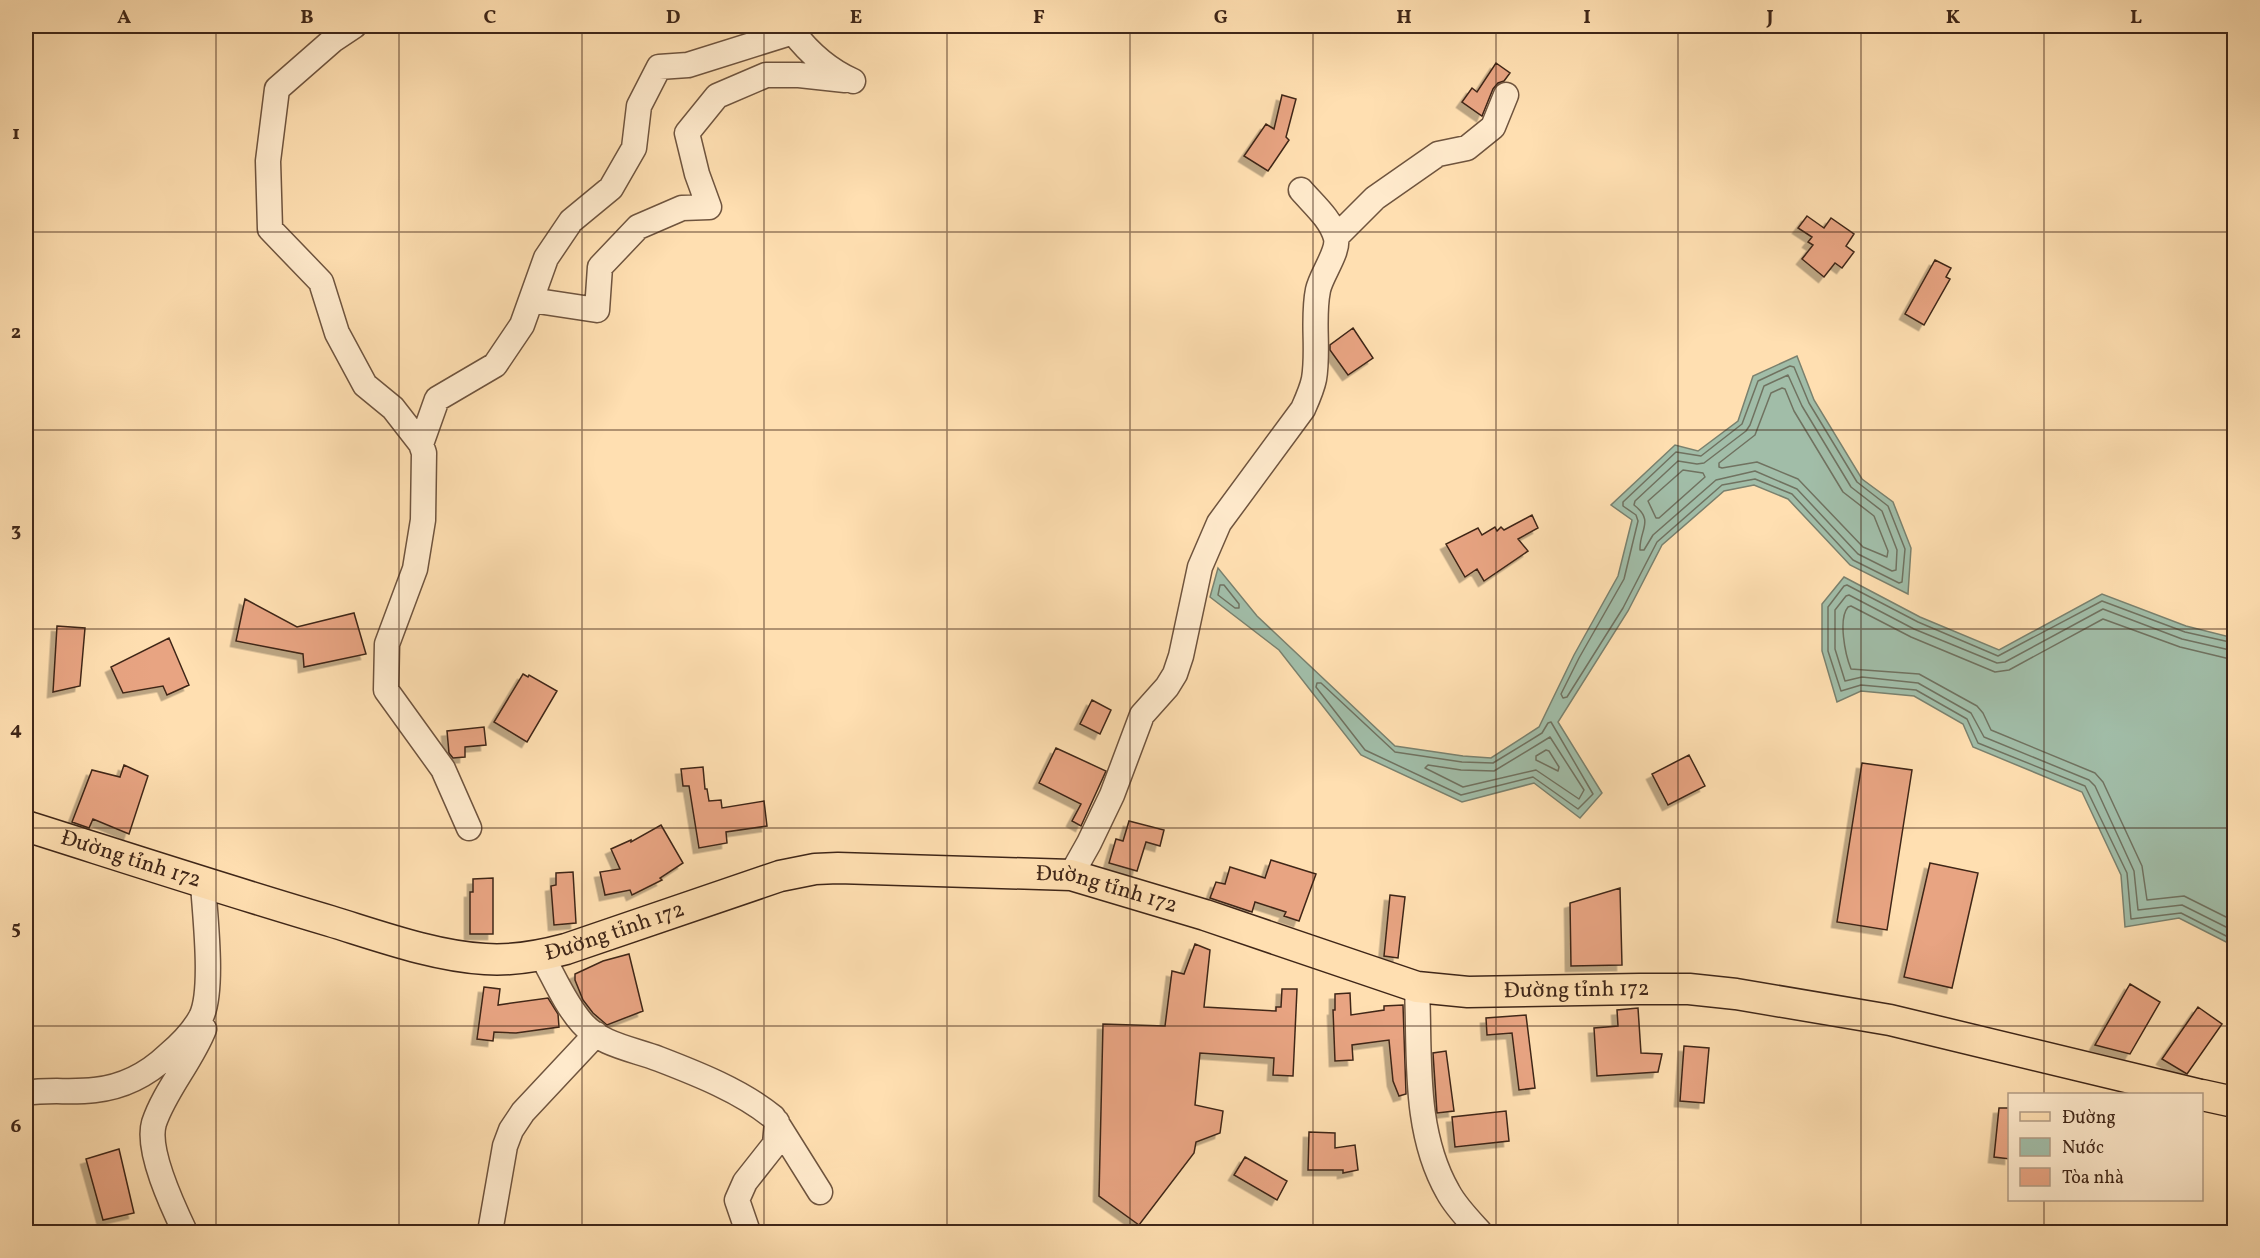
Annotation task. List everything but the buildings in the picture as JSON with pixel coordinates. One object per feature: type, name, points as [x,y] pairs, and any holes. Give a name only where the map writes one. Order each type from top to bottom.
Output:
[{"type":"main road","name":"Đường tỉnh 172","points":[[26,826],[203,884],[381,936],[457,956],[486,959],[542,956],[780,876],[815,869],[1071,875],[1205,915],[1417,987],[1468,992],[1689,989],[1736,993],[1890,1020],[2189,1093]]},
{"type":"main road","points":[[2203,1095],[2235,1102]]},
{"type":"street","points":[[354,26],[333,40],[278,89],[268,161],[270,229],[321,282],[337,333],[365,386],[393,408],[421,444],[424,453],[423,520],[415,569],[387,644],[386,690],[443,769],[469,828]]},
{"type":"street","points":[[421,444],[437,399],[495,365],[522,325],[546,258],[571,220],[612,188],[634,148],[639,106],[658,67],[688,65],[795,29],[808,52],[838,75],[854,81],[799,75],[766,75],[717,96],[687,133],[697,174],[709,207],[682,208],[638,227],[600,267],[597,310],[531,300]]},
{"type":"street","points":[[1336,237],[1375,198],[1438,154],[1467,148],[1493,127],[1506,95]]},
{"type":"street","points":[[1071,875],[1112,795],[1142,715],[1167,687],[1175,674],[1181,657],[1200,567],[1219,523],[1298,417],[1314,380],[1317,292],[1337,246],[1336,237],[1329,222],[1301,190]]},
{"type":"street","points":[[185,1233],[171,1204],[152,1146],[153,1126],[204,1030],[207,986],[203,884]]},
{"type":"street","points":[[542,956],[582,1024],[607,1042],[683,1068],[762,1108],[777,1122],[820,1192]]},
{"type":"street","points":[[1417,987],[1421,1102],[1431,1150],[1449,1193],[1480,1233]]},
{"type":"street","points":[[26,1093],[95,1090],[119,1085],[140,1077],[158,1064],[193,1030],[205,1006]]},
{"type":"street","points":[[490,1233],[504,1154],[511,1130],[523,1112],[596,1034]]},
{"type":"street","points":[[748,1233],[738,1200],[745,1182],[775,1144],[777,1122]]},
{"type":"water","points":[[1797,356],[1814,400],[1862,479],[1893,502],[1911,548],[1908,594],[1850,565],[1788,499],[1754,485],[1724,491],[1662,545],[1628,611],[1558,722],[1602,793],[1580,818],[1534,783],[1462,802],[1361,755],[1279,650],[1210,597],[1218,568],[1257,616],[1395,746],[1491,758],[1539,727],[1574,655],[1618,576],[1632,520],[1611,505],[1675,445],[1698,451],[1738,421],[1753,376]]},
{"type":"water","points":[[1844,577],[1920,617],[1999,650],[2102,594],[2186,626],[2234,638],[2234,946],[2179,918],[2125,927],[2121,875],[2082,792],[1973,747],[1963,724],[1914,696],[1861,691],[1837,702],[1822,651],[1822,604]]}]
